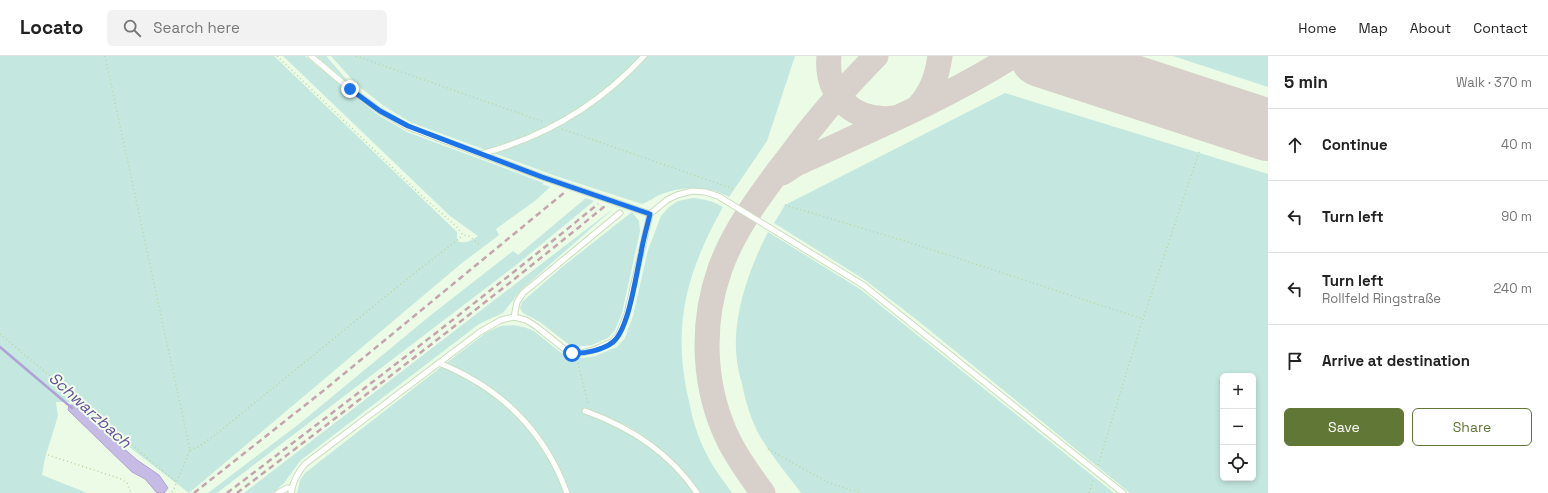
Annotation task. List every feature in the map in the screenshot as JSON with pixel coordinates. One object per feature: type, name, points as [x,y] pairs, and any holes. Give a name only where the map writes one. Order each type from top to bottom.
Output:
[{"type":"lane","points":[[311,56],[350,89],[380,111],[408,126],[542,177],[650,214]]},
{"type":"lane","points":[[480,154],[534,137],[586,108],[618,83],[644,56]]},
{"type":"lane","points":[[278,493],[287,488],[291,491],[293,480],[305,464],[480,332],[501,320],[514,317],[526,320],[572,353],[582,353],[604,347],[612,342],[619,334],[628,314],[650,214],[667,200],[676,195],[692,191],[705,192],[718,196],[863,285],[1123,493]]},
{"type":"lane","points":[[514,317],[517,302],[523,294],[620,213]]},
{"type":"lane","points":[[439,363],[482,384],[507,403],[529,425],[556,466],[567,493]]},
{"type":"lane","points":[[588,412],[617,424],[645,441],[671,462],[697,493]]},
{"type":"path","points":[[105,56],[190,450],[173,491],[170,493]]},
{"type":"path","points":[[278,56],[428,201],[456,226],[463,235],[469,236],[479,244]]},
{"type":"path","points":[[1089,493],[1143,319],[1199,152]]},
{"type":"path","points":[[785,205],[916,244],[1143,319]]},
{"type":"path","points":[[190,450],[206,442],[224,428],[463,235]]},
{"type":"path","points":[[0,334],[176,482]]},
{"type":"path","points":[[575,353],[588,412]]},
{"type":"path","points":[[768,449],[829,483],[861,493]]},
{"type":"path","points":[[48,455],[121,479],[127,483],[132,493]]},
{"type":"shaded area","points":[[0,56],[274,56],[457,232],[457,241],[460,242],[468,242],[478,236],[450,216],[283,56],[305,56],[378,115],[407,132],[544,183],[542,184],[550,187],[536,200],[496,229],[499,235],[462,263],[189,493],[71,402],[56,402],[58,416],[45,458],[42,475],[87,493],[0,493]]},
{"type":"shaded area","points":[[317,56],[326,56],[352,86],[319,58]]},
{"type":"shaded area","points":[[331,56],[795,56],[767,141],[729,197],[712,190],[694,188],[668,192],[642,204],[553,175],[410,122],[384,106],[356,84]]},
{"type":"shaded area","points":[[1173,56],[1268,56],[1268,87]]},
{"type":"shaded area","points":[[1005,93],[1268,174],[1268,493],[1130,493],[917,320],[865,280],[774,223],[785,205]]},
{"type":"shaded area","points":[[586,198],[594,201],[515,266],[217,493],[208,493],[299,424],[431,315],[513,251],[518,255]]},
{"type":"shaded area","points":[[693,198],[716,203],[723,207],[700,253],[686,299],[682,346],[683,371],[691,412],[700,441],[712,465],[732,493],[699,493],[661,450],[639,433],[621,423],[584,408],[583,412],[615,424],[648,445],[668,463],[694,493],[569,493],[548,450],[535,431],[521,415],[506,400],[488,387],[445,364],[487,332],[501,326],[513,325],[534,331],[560,352],[571,358],[595,356],[617,347],[625,338],[633,316],[648,250],[661,216],[669,207],[678,201]]},
{"type":"shaded area","points":[[614,208],[521,290],[503,313],[479,324],[301,460],[284,483],[273,493],[244,493]]},
{"type":"shaded area","points":[[632,212],[639,221],[640,231],[622,313],[615,330],[608,338],[592,345],[574,347],[540,322],[523,313],[520,308],[522,302],[562,267]]},
{"type":"shaded area","points":[[768,232],[860,289],[1114,493],[801,493],[772,455],[757,431],[746,402],[737,361],[737,328],[743,294],[754,262]]},
{"type":"shaded area","points":[[441,367],[471,380],[506,405],[540,442],[556,469],[566,493],[297,493],[300,480],[305,473]]},
{"type":"shaded area","points":[[69,405],[74,405],[137,460],[159,475],[168,488],[164,493],[157,493],[145,479],[132,472],[68,410]]},
{"type":"waterway","name":"Schwarzbach","points":[[0,347],[72,408]]},
{"type":"taxiway","points":[[829,56],[829,71],[832,84],[838,95],[846,104],[855,111],[867,116],[895,118]]},
{"type":"taxiway","points":[[763,493],[737,456],[730,443],[721,423],[714,401],[707,357],[709,312],[714,290],[725,255],[755,203],[824,112],[876,56]]},
{"type":"taxiway","points":[[918,107],[930,90],[940,56]]},
{"type":"taxiway","points":[[782,173],[796,164],[934,100],[987,72],[1013,56]]},
{"type":"taxiway","points":[[1087,56],[1097,69],[1111,78]]},
{"type":"runway","points":[[1041,56],[1268,130]]},
{"type":"railway","points":[[194,493],[323,391],[565,192]]},
{"type":"railway","points":[[227,493],[460,314],[598,204]]},
{"type":"railway","points":[[237,493],[422,351],[605,206]]},
{"type":"route","points":[[350,89],[380,111],[408,126],[542,177],[650,214],[628,314],[619,334],[612,342],[604,347],[582,353],[572,353]]}]
